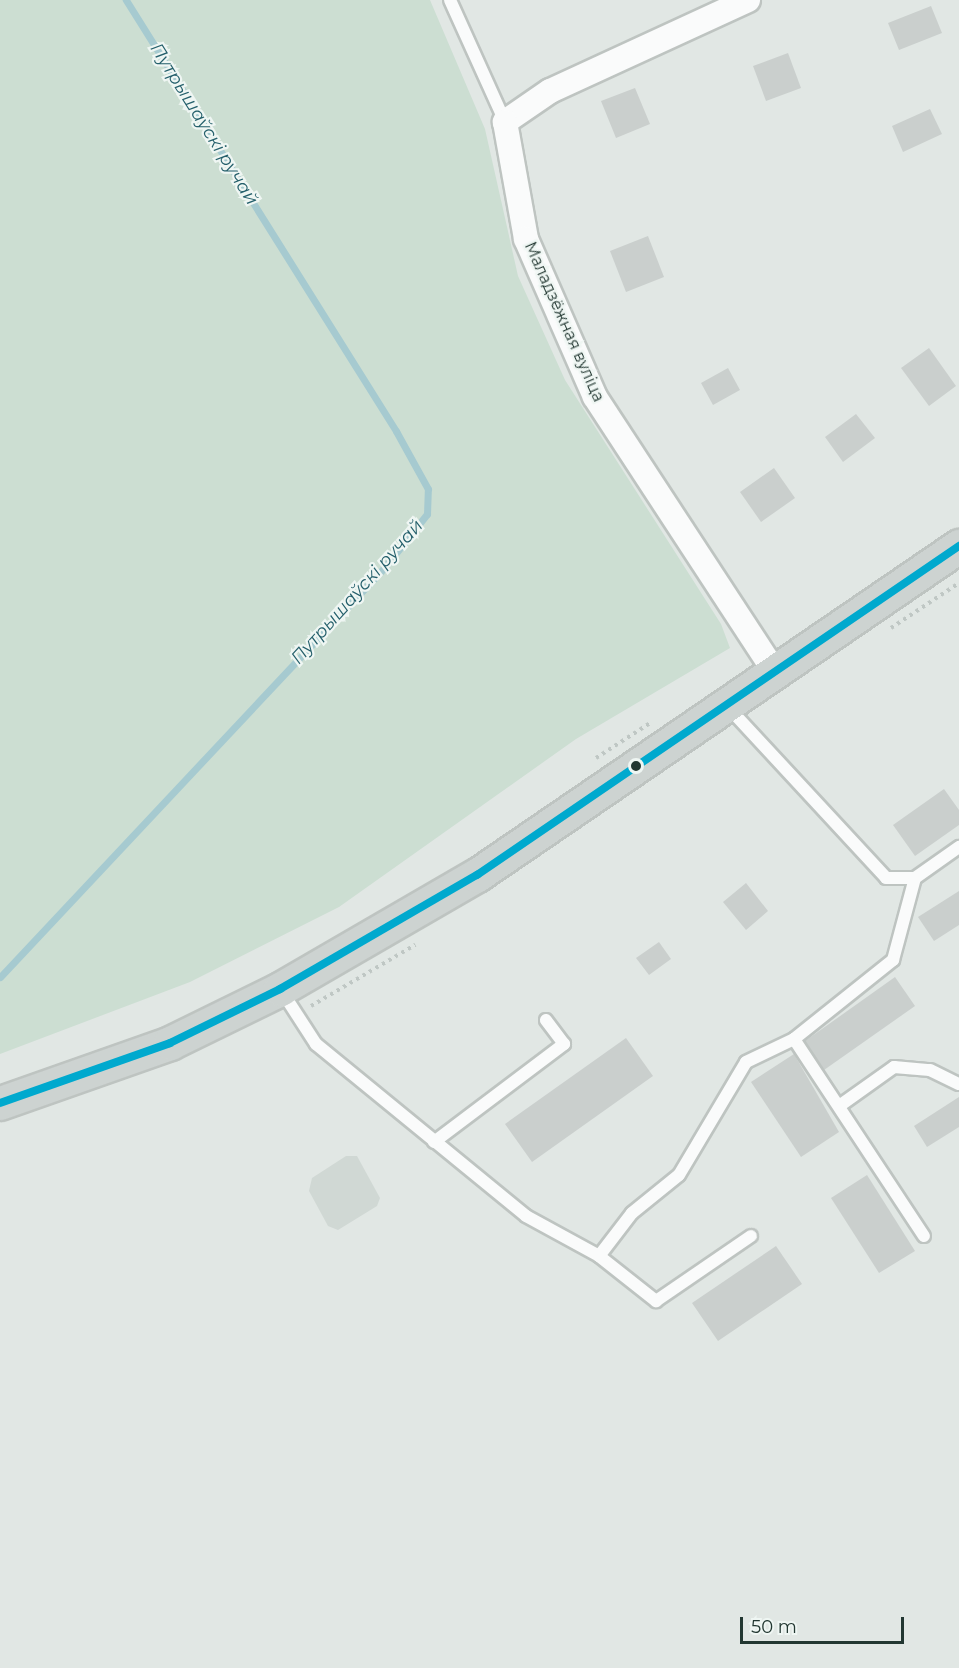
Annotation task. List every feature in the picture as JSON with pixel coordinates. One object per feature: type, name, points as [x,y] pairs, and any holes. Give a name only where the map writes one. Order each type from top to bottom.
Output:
[{"type":"main road","points":[[0,1103],[170,1043],[280,989],[477,875],[959,546]]},
{"type":"street","points":[[505,122],[550,91],[748,0]]},
{"type":"street","name":"Маладзёжная вуліца","points":[[505,122],[526,239],[595,397],[775,672]]},
{"type":"lane","points":[[450,0],[505,122]]},
{"type":"lane","points":[[726,705],[886,878],[915,878],[959,847]]},
{"type":"lane","points":[[599,1257],[632,1213],[679,1175],[746,1062],[794,1039],[893,960],[915,878]]},
{"type":"lane","points":[[280,989],[316,1044],[526,1216],[599,1257],[656,1301],[751,1236]]},
{"type":"lane","points":[[435,1142],[564,1044],[546,1020]]},
{"type":"lane","points":[[794,1039],[842,1104],[924,1236]]},
{"type":"lane","points":[[842,1104],[894,1067],[930,1070],[959,1084]]},
{"type":"shaded area","points":[[346,1156],[357,1156],[380,1198],[377,1206],[338,1230],[328,1226],[309,1191],[312,1178]]},
{"type":"green space","points":[[0,0],[430,0],[485,129],[518,276],[565,380],[721,624],[730,648],[576,739],[339,907],[190,982],[0,1054]]},
{"type":"building","points":[[931,6],[942,33],[899,50],[888,23]]},
{"type":"building","points":[[788,53],[801,88],[766,101],[753,66]]},
{"type":"building","points":[[635,88],[650,124],[616,138],[601,101]]},
{"type":"building","points":[[930,109],[942,134],[903,152],[892,126]]},
{"type":"building","points":[[648,236],[664,277],[626,292],[610,251]]},
{"type":"building","points":[[929,348],[956,386],[929,406],[901,368]]},
{"type":"building","points":[[728,368],[740,390],[713,405],[701,383]]},
{"type":"building","points":[[856,414],[875,438],[843,462],[825,437]]},
{"type":"building","points":[[774,468],[795,498],[761,522],[740,492]]},
{"type":"building","points":[[944,789],[959,810],[959,825],[915,856],[893,825]]},
{"type":"building","points":[[746,883],[768,911],[746,930],[723,902]]},
{"type":"building","points":[[959,891],[959,925],[934,941],[918,917]]},
{"type":"building","points":[[659,942],[671,959],[649,975],[636,958]]},
{"type":"building","points":[[895,977],[915,1006],[824,1070],[805,1041]]},
{"type":"building","points":[[626,1038],[653,1076],[532,1162],[505,1124]]},
{"type":"building","points":[[794,1054],[839,1132],[801,1157],[751,1082]]},
{"type":"building","points":[[959,1097],[959,1127],[927,1147],[914,1126]]},
{"type":"building","points":[[867,1175],[915,1251],[879,1273],[831,1198]]},
{"type":"building","points":[[776,1246],[802,1284],[718,1341],[692,1303]]},
{"type":"waterway","name":"Путрышаўскі ручай","points":[[0,977],[384,568],[427,514],[428,489],[396,431],[126,0]]},
{"type":"transit line","points":[[0,1103],[170,1043],[280,989],[477,875],[959,546]]}]
